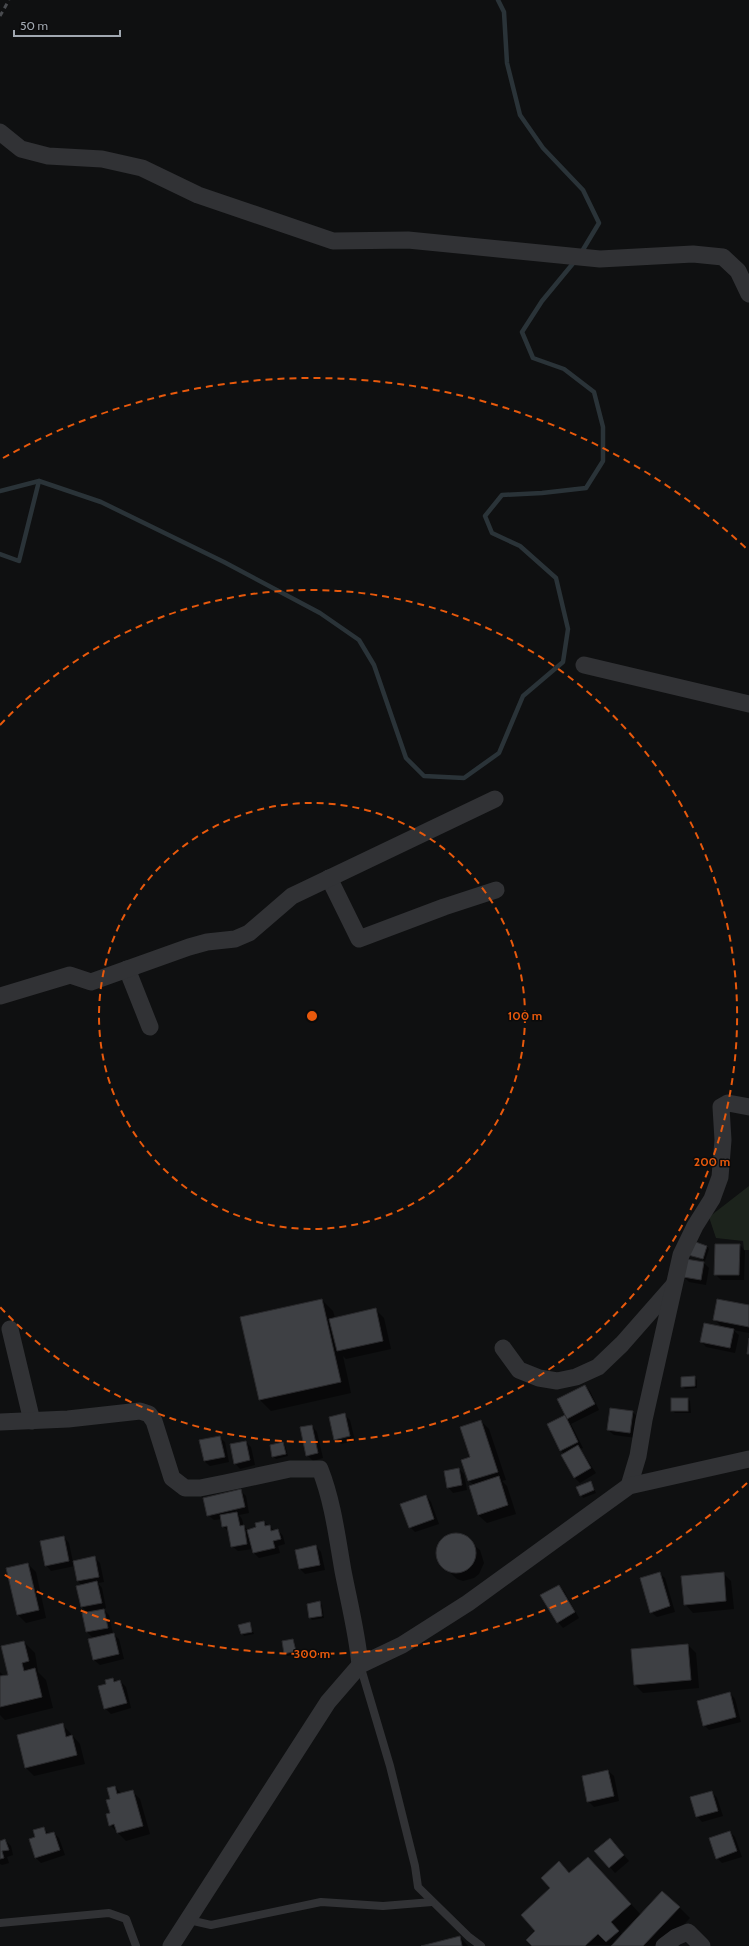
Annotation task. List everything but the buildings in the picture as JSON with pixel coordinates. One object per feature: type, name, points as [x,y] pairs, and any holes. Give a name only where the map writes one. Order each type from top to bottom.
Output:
[{"type":"street","points":[[0,132],[21,149],[28,151],[48,156],[102,159],[142,168],[198,195],[333,241],[408,240],[600,259],[693,254],[723,257],[738,271],[749,294]]},
{"type":"street","points":[[584,665],[749,704]]},
{"type":"street","points":[[0,996],[70,975],[91,982],[189,947],[207,942],[235,939],[249,933],[292,896],[495,799]]},
{"type":"street","points":[[329,878],[359,939],[444,907],[496,890]]},
{"type":"street","points":[[127,969],[150,1027]]},
{"type":"street","points":[[629,1486],[638,1456],[681,1255],[695,1226],[712,1199],[720,1177],[723,1140],[721,1107],[728,1103],[749,1107]]},
{"type":"street","points":[[503,1348],[520,1370],[539,1378],[557,1381],[576,1377],[598,1367],[622,1344],[674,1286]]},
{"type":"street","points":[[10,1329],[32,1421]]},
{"type":"street","points":[[0,1422],[68,1419],[140,1411],[149,1414],[154,1422],[172,1478],[185,1488],[200,1488],[290,1469],[320,1470],[329,1492],[351,1610],[358,1636],[360,1665]]},
{"type":"street","points":[[171,1946],[328,1702],[360,1665],[402,1644],[468,1603],[629,1486],[749,1459]]},
{"type":"street","points":[[664,1946],[676,1937],[688,1932],[702,1946]]},
{"type":"lane","points":[[360,1665],[390,1766],[415,1866],[418,1887],[469,1937],[481,1946]]},
{"type":"lane","points":[[189,1920],[211,1925],[321,1902],[383,1906],[432,1902]]},
{"type":"lane","points":[[0,1923],[109,1913],[126,1919],[136,1946]]},
{"type":"shaded area","points":[[749,1186],[749,1250],[744,1250],[743,1241],[716,1238],[709,1217]]},
{"type":"waterway","points":[[498,0],[504,12],[507,63],[520,115],[543,148],[583,190],[599,223],[581,253]]},
{"type":"waterway","points":[[0,491],[39,481],[101,502],[224,562],[320,613],[359,640],[374,665],[406,758],[424,776],[464,778],[499,753],[523,696],[563,662],[568,629],[556,578],[520,546],[492,533],[485,516],[502,495],[542,493],[586,488],[603,461],[603,427],[594,392],[564,369],[533,358],[522,332],[542,301],[575,261]]},
{"type":"waterway","points":[[0,554],[19,561],[39,481]]},
{"type":"railway","points":[[0,16],[9,0]]}]
